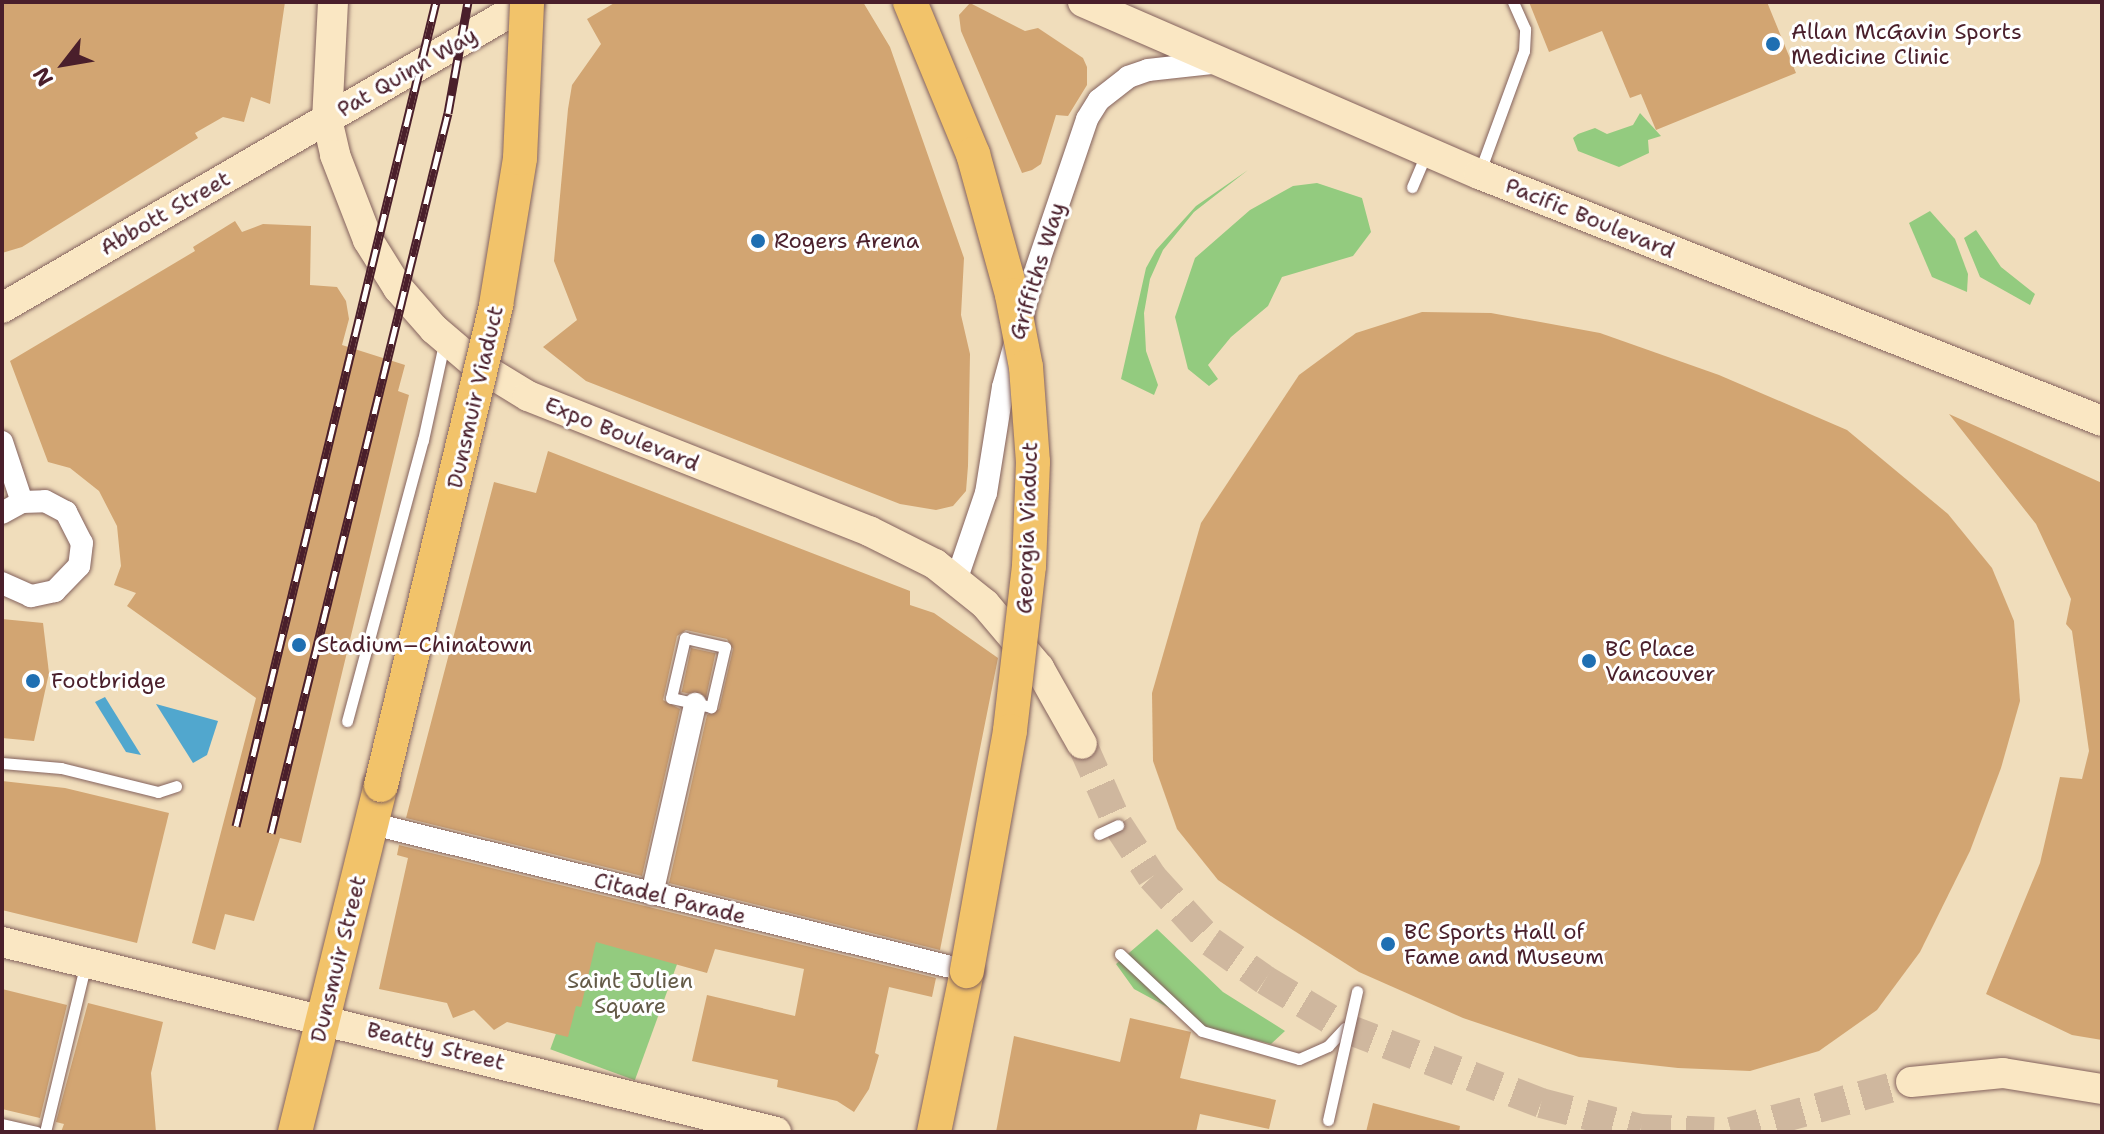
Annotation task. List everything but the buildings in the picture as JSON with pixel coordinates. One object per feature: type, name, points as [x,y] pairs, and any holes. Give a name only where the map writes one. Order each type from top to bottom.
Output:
[{"type":"main road","name":"Expo Boulevard","points":[[333,2],[327,119],[348,194],[368,240],[398,288],[445,339],[528,396],[869,531],[957,578],[1039,668],[1082,744]]},
{"type":"main road","name":"Pat Quinn Way","points":[[327,119],[528,2]]},
{"type":"main road","name":"Dunsmuir Viaduct","points":[[381,785],[496,305],[520,158],[528,2]]},
{"type":"main road","name":"Georgia Viaduct","points":[[910,2],[973,154],[1012,295],[1026,367],[1033,462],[1029,566],[1010,731],[952,967],[947,1068],[934,1132]]},
{"type":"main road","name":"Pacific Boulevard","points":[[1083,2],[1226,61],[1479,174],[2102,421]]},
{"type":"main road","name":"Abbott Street","points":[[2,308],[327,119]]},
{"type":"main road","name":"Dunsmuir Street","points":[[295,1132],[322,1019],[381,834],[381,785]]},
{"type":"main road","name":"Beatty Street","points":[[2,942],[776,1132]]},
{"type":"main road","points":[[1911,1082],[2003,1073],[2102,1089]]},
{"type":"street","name":"Griffiths Way","points":[[957,578],[986,493],[1003,387],[1032,281],[1087,119],[1099,100],[1118,84],[1148,70],[1226,61]]},
{"type":"street","points":[[2,442],[12,507],[45,501],[66,512],[79,531],[82,554],[73,576],[55,591],[31,596],[2,583]]},
{"type":"street","points":[[652,894],[695,704]]},
{"type":"street","name":"Citadel Parade","points":[[381,834],[652,894],[952,967]]},
{"type":"lane","points":[[1479,174],[1524,51],[1525,29],[1513,2]]},
{"type":"lane","points":[[1412,187],[1427,152]]},
{"type":"lane","points":[[347,721],[423,440],[445,339]]},
{"type":"lane","points":[[685,638],[725,647],[711,707],[695,704],[671,698],[685,638]]},
{"type":"lane","points":[[2,763],[61,768],[158,792],[176,786]]},
{"type":"lane","points":[[1099,834],[1118,825]]},
{"type":"lane","points":[[1120,954],[1202,1031],[1299,1059],[1328,1046],[1345,1028]]},
{"type":"lane","points":[[45,1132],[86,962]]},
{"type":"lane","points":[[1327,1126],[1357,991]]},
{"type":"lane","points":[[2,1124],[36,1132]]},
{"type":"green space","points":[[1640,113],[1661,136],[1648,140],[1649,153],[1619,167],[1578,151],[1573,138],[1578,134],[1595,128],[1607,134],[1633,125]]},
{"type":"green space","points":[[1248,170],[1194,212],[1163,250],[1150,279],[1144,313],[1146,351],[1158,385],[1154,395],[1121,379],[1146,268],[1156,250],[1196,206]]},
{"type":"green space","points":[[1317,183],[1362,198],[1371,232],[1353,256],[1282,277],[1268,306],[1231,337],[1208,365],[1218,379],[1209,386],[1188,369],[1175,317],[1195,258],[1250,210],[1293,186]]},
{"type":"green space","points":[[1930,211],[1955,239],[1968,274],[1967,292],[1932,277],[1909,223]]},
{"type":"green space","points":[[1976,230],[2001,267],[2035,294],[2030,305],[1980,277],[1964,238]]},
{"type":"green space","name":"Saint Julien Square","points":[[605,899],[690,930],[635,1080],[550,1049]]},
{"type":"green space","points":[[1157,929],[1223,992],[1285,1031],[1271,1044],[1204,1027],[1134,989],[1116,964]]},
{"type":"water","points":[[105,697],[141,755],[126,752],[95,702]]},
{"type":"water","points":[[156,704],[218,721],[207,755],[193,763]]},
{"type":"tunnel","points":[[1082,744],[1118,825],[1152,877],[1211,942],[1265,980],[1345,1028],[1541,1103],[1641,1129],[1714,1132]]},
{"type":"tunnel","points":[[1731,1132],[1911,1082]]},
{"type":"railway","points":[[236,826],[436,2]]},
{"type":"railway","points":[[271,833],[448,113],[468,2]]},
{"type":"place","name":"Allan McGavin Sports Medicine Clinic","points":[[1773,44]]},
{"type":"place","name":"Rogers Arena","points":[[758,241]]},
{"type":"place","name":"Stadium–Chinatown","points":[[299,645]]},
{"type":"place","name":"BC Place Vancouver","points":[[1589,661]]},
{"type":"place","name":"Footbridge","points":[[33,681]]},
{"type":"place","name":"BC Sports Hall of Fame and Museum","points":[[1388,944]]}]
